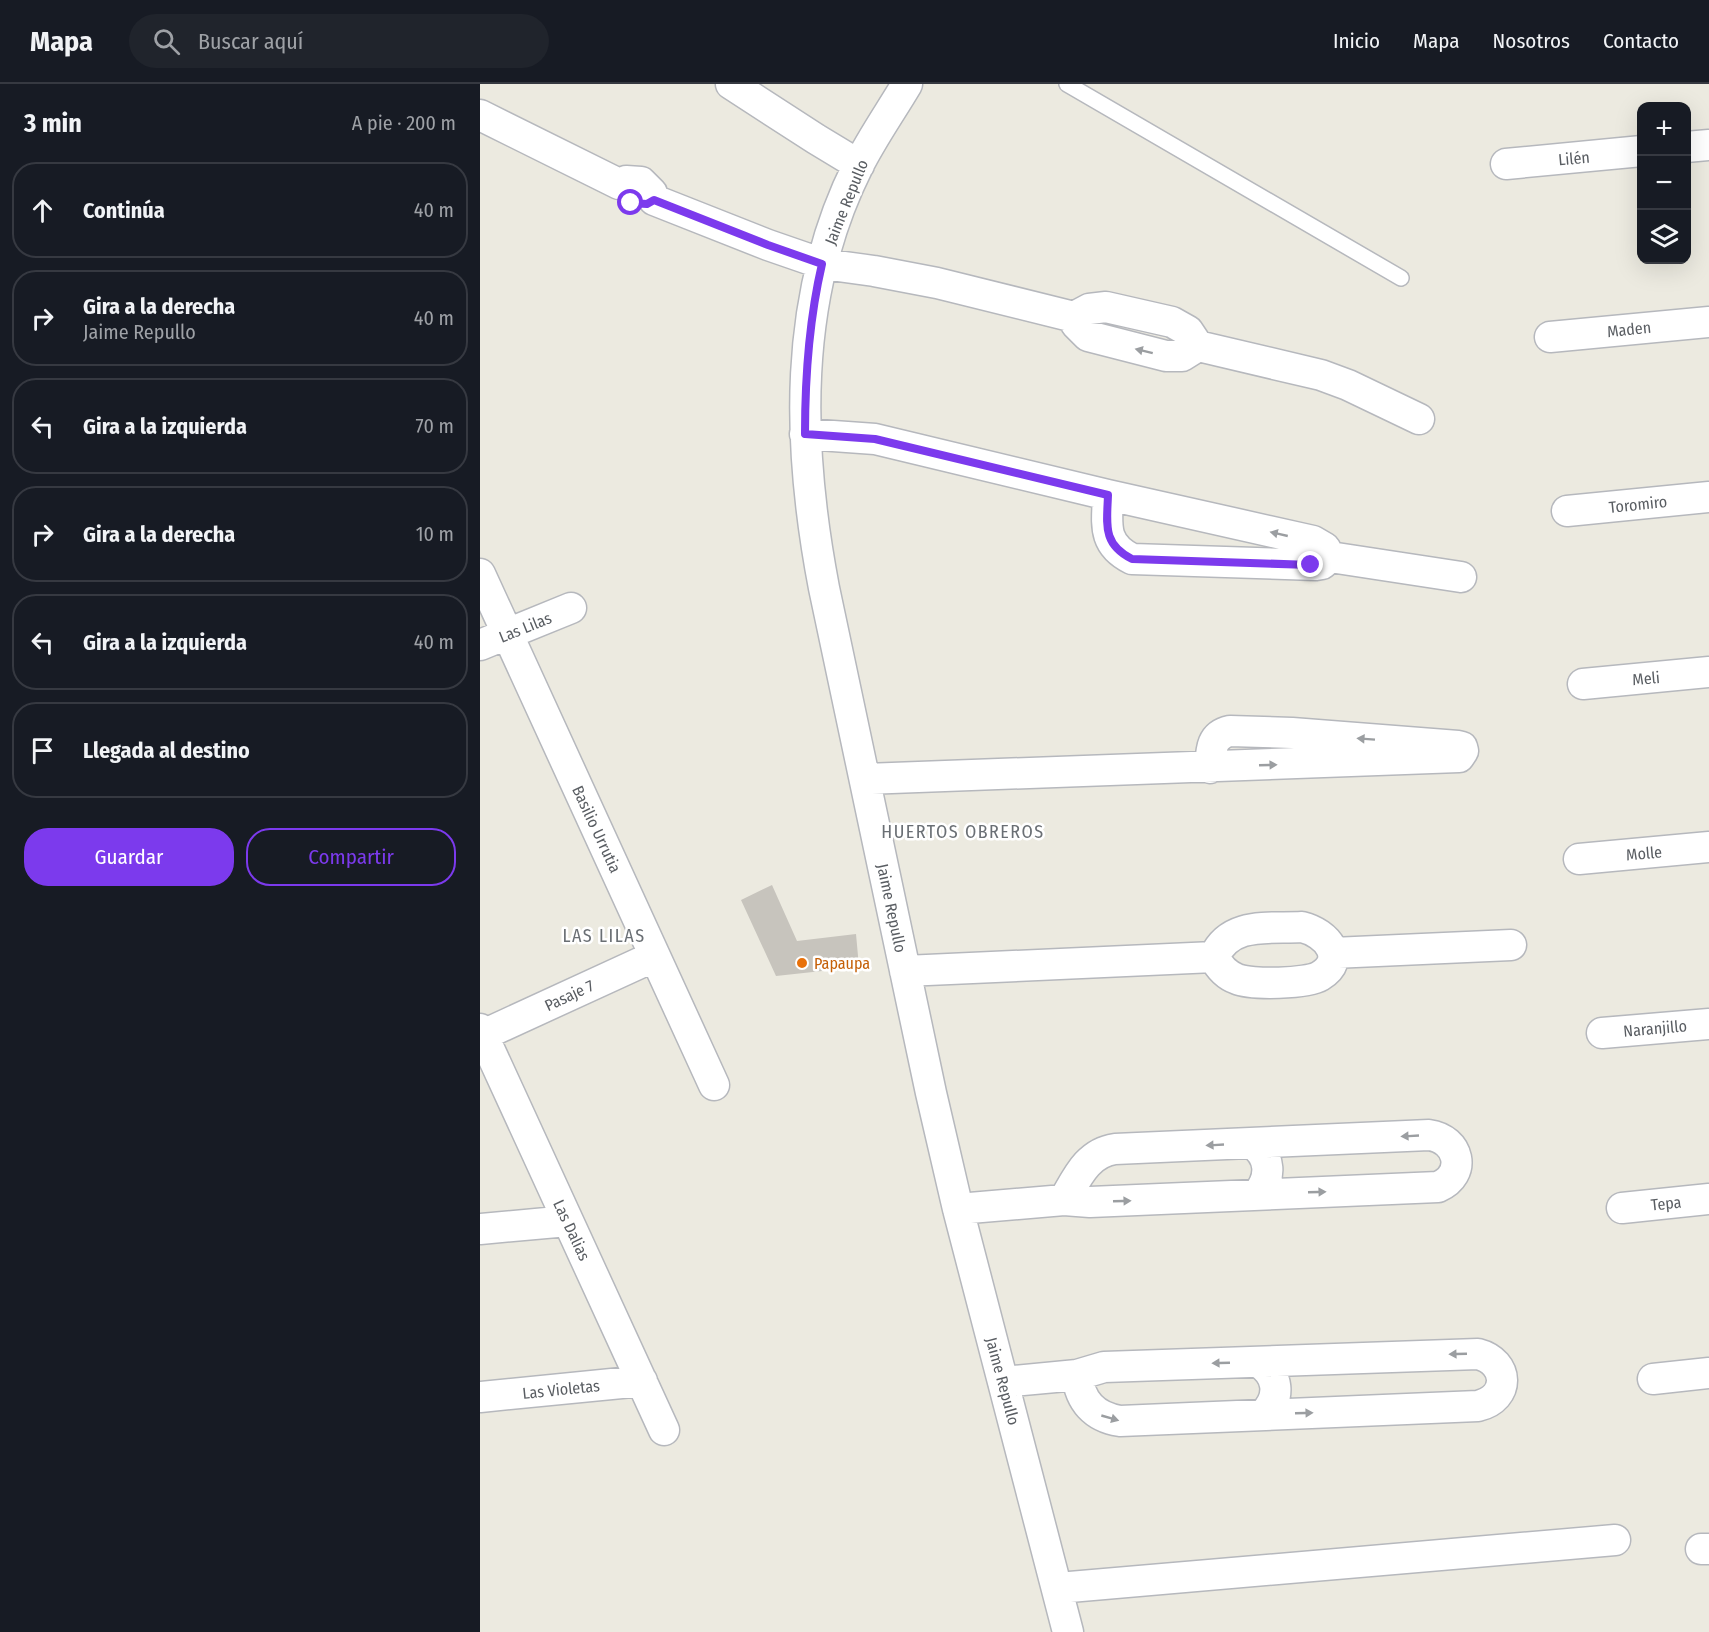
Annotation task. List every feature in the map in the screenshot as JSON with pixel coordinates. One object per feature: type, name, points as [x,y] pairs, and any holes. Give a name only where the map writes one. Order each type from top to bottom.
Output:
[{"type":"street","points":[[731,84],[816,140],[859,165]]},
{"type":"street","name":"Jaime Repullo","points":[[907,84],[859,165],[836,219],[822,264],[810,324],[805,379],[808,486],[814,537],[931,1093],[958,1209],[1068,1632]]},
{"type":"street","points":[[480,115],[619,184],[620,192],[631,203],[647,204],[654,200],[822,264],[927,281],[1074,317],[1076,324],[1088,336],[1166,356],[1182,356],[1198,346],[1321,375],[1348,385],[1419,419]]},
{"type":"street","points":[[1691,147],[1709,145]]},
{"type":"street","name":"Lilén","points":[[1506,164],[1637,151]]},
{"type":"street","name":"Maden","points":[[1550,337],[1709,322]]},
{"type":"street","points":[[805,434],[875,439],[1313,541],[1324,548],[1330,557]]},
{"type":"street","points":[[1108,495],[1110,541],[1116,549],[1132,559],[1316,565],[1330,557],[1461,577]]},
{"type":"street","name":"Toromiro","points":[[1567,511],[1709,497]]},
{"type":"street","name":"Basilio Urrutia","points":[[480,574],[494,640],[655,956],[714,1085]]},
{"type":"street","name":"Las Lilas","points":[[494,640],[571,608]]},
{"type":"street","name":"Meli","points":[[1583,684],[1709,672]]},
{"type":"street","points":[[865,779],[1210,768],[1459,757],[1463,751],[1462,747],[1458,746],[1230,731],[1223,733],[1213,742],[1210,768]]},
{"type":"street","name":"Molle","points":[[1579,859],[1709,847]]},
{"type":"street","points":[[1302,927],[1321,934],[1329,942],[1333,953],[1331,963],[1325,972],[1304,981],[1249,982],[1238,980],[1219,967],[1214,957],[1224,940],[1243,930],[1302,927]]},
{"type":"street","points":[[1333,953],[1511,945]]},
{"type":"street","name":"Pasaje 7","points":[[481,1032],[655,956]]},
{"type":"street","points":[[905,971],[1214,957]]},
{"type":"street","name":"Naranjillo","points":[[1602,1033],[1709,1023]]},
{"type":"street","name":"Las Dalias","points":[[481,1032],[664,1430]]},
{"type":"street","points":[[958,1209],[1064,1200],[1090,1202],[1438,1187],[1451,1179],[1456,1170],[1456,1159],[1449,1144],[1436,1136],[1429,1135],[1107,1150],[1091,1159],[1084,1167],[1064,1200]]},
{"type":"street","points":[[1252,1143],[1265,1157],[1268,1167],[1268,1177],[1264,1187],[1257,1195]]},
{"type":"street","name":"Tepa","points":[[1622,1208],[1709,1199]]},
{"type":"street","points":[[480,1229],[568,1221]]},
{"type":"street","points":[[1003,1382],[1077,1375],[1104,1367],[1478,1354],[1493,1360],[1498,1365],[1502,1379],[1501,1389],[1495,1398],[1487,1404],[1478,1406],[1120,1420],[1109,1419],[1091,1408],[1083,1399],[1078,1387],[1077,1375]]},
{"type":"street","points":[[1258,1362],[1267,1367],[1276,1385],[1276,1396],[1272,1407],[1264,1414]]},
{"type":"street","points":[[1653,1379],[1709,1373]]},
{"type":"street","name":"Las Violetas","points":[[480,1397],[642,1381]]},
{"type":"street","points":[[1058,1588],[1615,1540]]},
{"type":"lane","points":[[1067,84],[1401,278]]},
{"type":"building","points":[[772,885],[797,941],[856,934],[859,967],[776,976],[741,900]]},
{"type":"place","name":"Papaupa","points":[[802,963]]},
{"type":"district","name":"HUERTOS OBREROS","points":[[963,832]]},
{"type":"district","name":"LAS LILAS","points":[[604,936]]},
{"type":"route","points":[[631,203],[647,204],[654,200],[822,264],[810,324],[805,379],[805,434],[875,439],[1108,495],[1110,541],[1123,555],[1132,559],[1311,565]]}]
